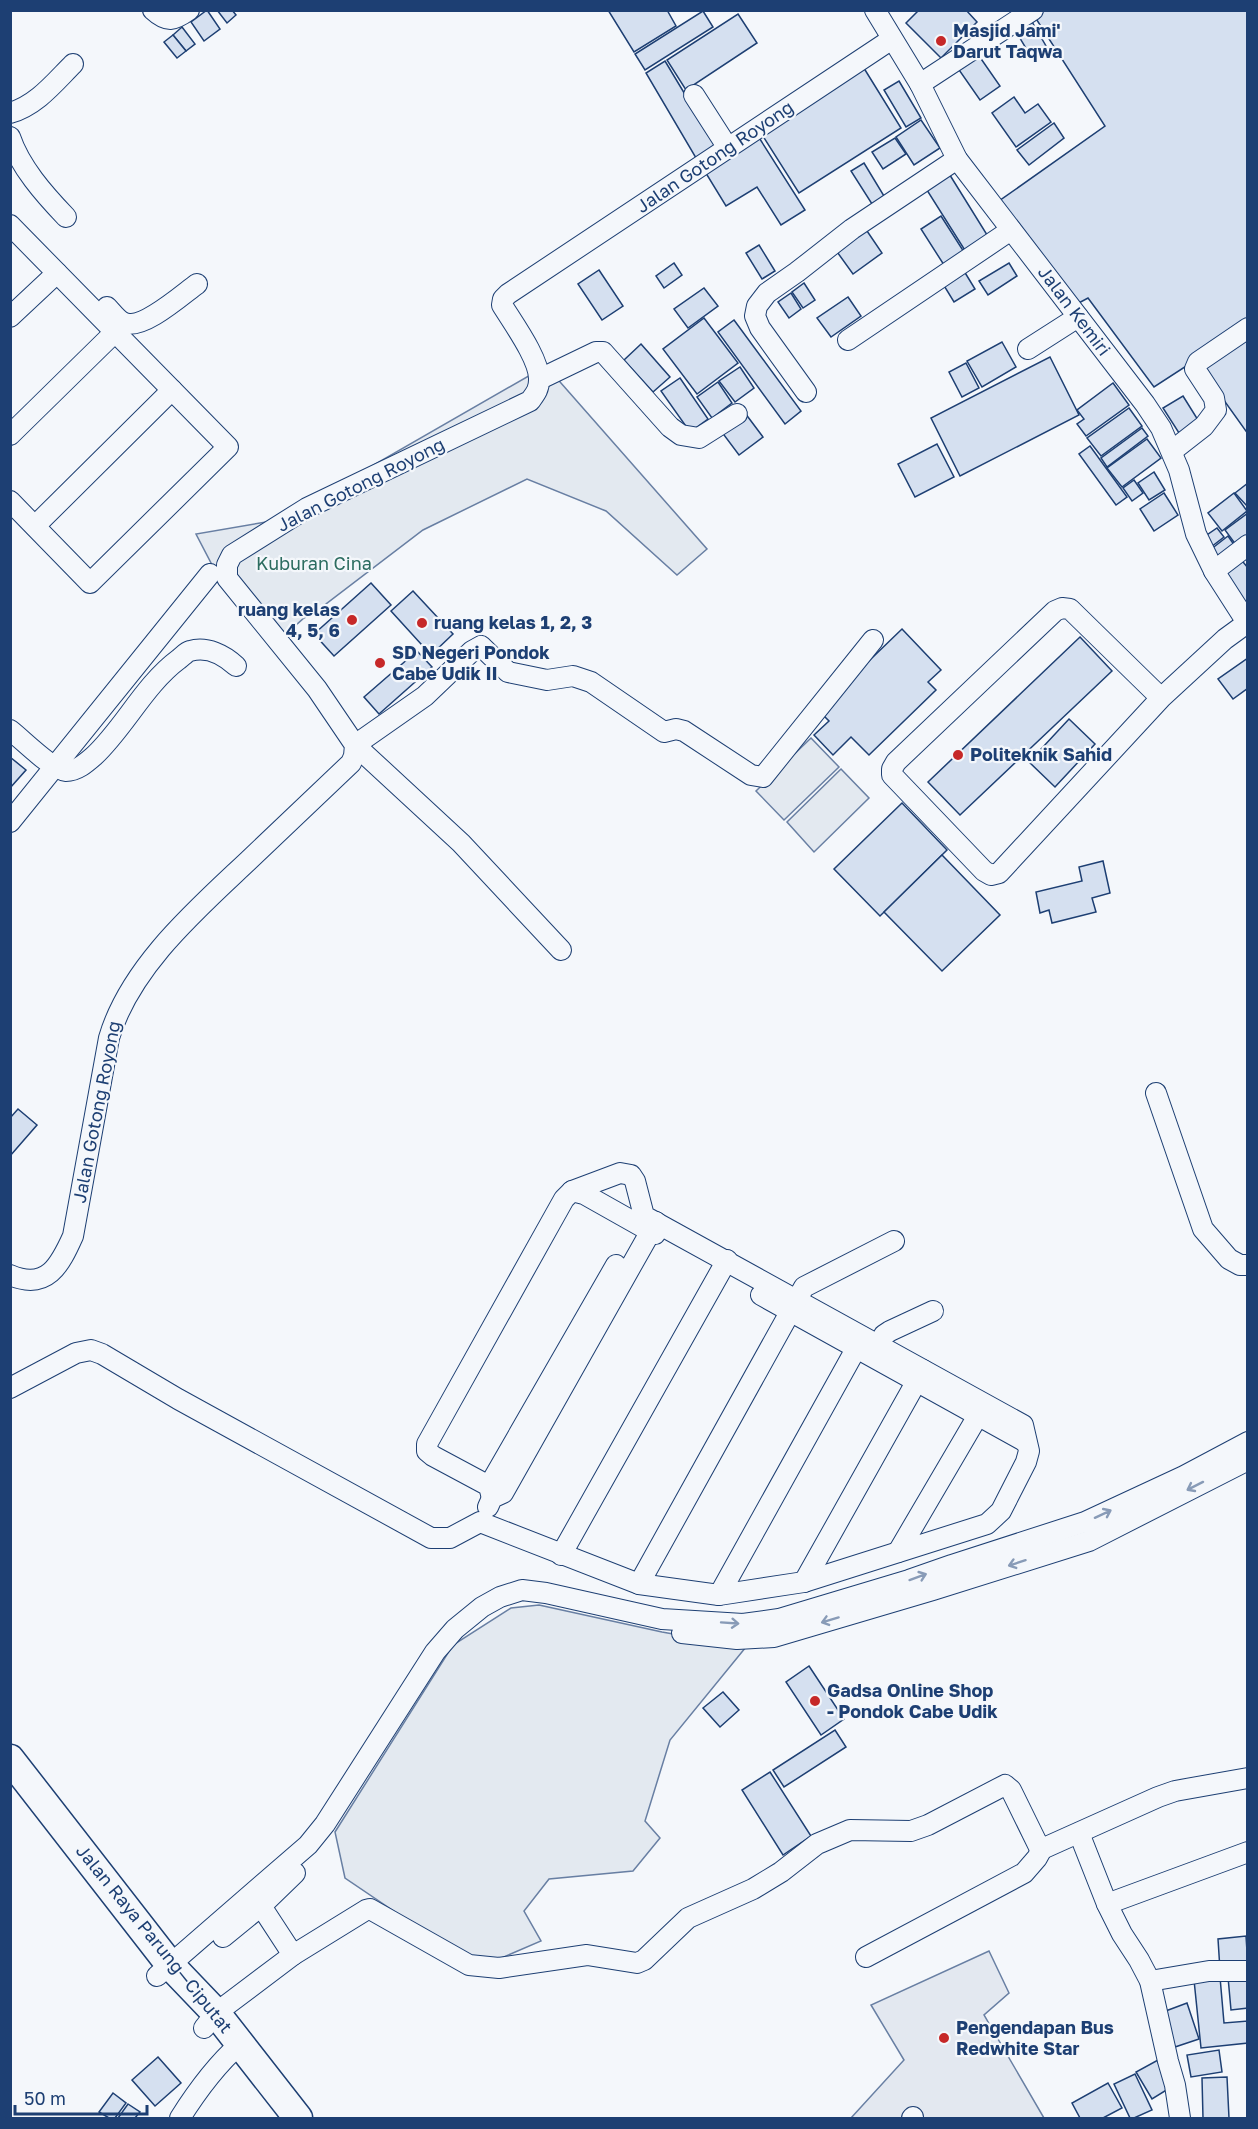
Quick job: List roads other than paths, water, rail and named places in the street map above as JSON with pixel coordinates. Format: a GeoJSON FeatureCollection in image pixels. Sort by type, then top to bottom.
{"type":"FeatureCollection","features":[{"type":"Feature","properties":{"kind":"highway","name":"Jalan Raya Parung—Ciputat"},"geometry":{"type":"LineString","coordinates":[[10,1759],[168,1975]]}},
{"type":"Feature","properties":{"kind":"highway","name":"Jalan Raya Parung—Ciputat"},"geometry":{"type":"LineString","coordinates":[[10,1787],[168,1975],[210,2021],[233,2050],[278,2118]]}},
{"type":"Feature","properties":{"kind":"highway","name":"Jalan Raya Parung—Ciputat"},"geometry":{"type":"LineString","coordinates":[[233,2050],[298,2118]]}},
{"type":"Feature","properties":{"kind":"street"},"geometry":{"type":"LineString","coordinates":[[153,10],[162,19],[169,20],[179,18],[189,10]]}},
{"type":"Feature","properties":{"kind":"street","name":"Jalan Kemiri"},"geometry":{"type":"LineString","coordinates":[[875,10],[920,84],[957,159],[1161,428],[1179,470],[1196,534],[1214,571],[1247,624]]}},
{"type":"Feature","properties":{"kind":"street"},"geometry":{"type":"LineString","coordinates":[[920,84],[1033,10]]}},
{"type":"Feature","properties":{"kind":"street","name":"Jalan Gotong Royong"},"geometry":{"type":"LineString","coordinates":[[10,1275],[37,1280],[50,1275],[63,1260],[73,1236],[109,1038],[125,997],[167,943],[216,890],[351,763],[354,756],[354,745],[317,689],[227,578],[226,565],[232,555],[307,508],[530,401],[537,392],[540,379],[535,363],[502,305],[503,299],[508,294],[892,39]]}},
{"type":"Feature","properties":{"kind":"street"},"geometry":{"type":"LineString","coordinates":[[10,113],[24,109],[40,97],[73,64]]}},
{"type":"Feature","properties":{"kind":"street"},"geometry":{"type":"LineString","coordinates":[[694,95],[728,148]]}},
{"type":"Feature","properties":{"kind":"street"},"geometry":{"type":"LineString","coordinates":[[10,137],[16,152],[45,193],[66,217]]}},
{"type":"Feature","properties":{"kind":"street"},"geometry":{"type":"LineString","coordinates":[[806,392],[760,328],[755,316],[757,306],[767,292],[852,229],[957,159]]}},
{"type":"Feature","properties":{"kind":"street"},"geometry":{"type":"LineString","coordinates":[[10,210],[123,323],[131,324],[149,319],[197,284]]}},
{"type":"Feature","properties":{"kind":"street"},"geometry":{"type":"LineString","coordinates":[[10,225],[228,447],[90,583],[10,501]]}},
{"type":"Feature","properties":{"kind":"street"},"geometry":{"type":"LineString","coordinates":[[848,340],[1011,230]]}},
{"type":"Feature","properties":{"kind":"street"},"geometry":{"type":"LineString","coordinates":[[10,317],[57,273]]}},
{"type":"Feature","properties":{"kind":"street"},"geometry":{"type":"LineString","coordinates":[[1028,349],[1078,316]]}},
{"type":"Feature","properties":{"kind":"street"},"geometry":{"type":"LineString","coordinates":[[1172,451],[1204,426],[1216,410],[1214,398],[1195,369],[1198,362],[1248,327]]}},
{"type":"Feature","properties":{"kind":"street"},"geometry":{"type":"LineString","coordinates":[[10,435],[115,332]]}},
{"type":"Feature","properties":{"kind":"street"},"geometry":{"type":"LineString","coordinates":[[540,379],[596,352],[603,352],[670,427],[681,435],[699,438],[737,414]]}},
{"type":"Feature","properties":{"kind":"street"},"geometry":{"type":"LineString","coordinates":[[35,526],[172,390]]}},
{"type":"Feature","properties":{"kind":"street"},"geometry":{"type":"LineString","coordinates":[[1214,571],[1248,545]]}},
{"type":"Feature","properties":{"kind":"street"},"geometry":{"type":"LineString","coordinates":[[10,822],[210,574]]}},
{"type":"Feature","properties":{"kind":"street"},"geometry":{"type":"LineString","coordinates":[[1161,698],[1070,609],[1062,608],[1055,611],[896,762],[892,775],[984,871],[991,875],[999,873],[1161,698],[1226,639],[1247,624]]}},
{"type":"Feature","properties":{"kind":"street"},"geometry":{"type":"LineString","coordinates":[[561,950],[461,843],[354,745],[425,696],[472,651],[481,646],[508,672],[547,680],[578,676],[591,682],[664,732],[676,729],[684,731],[751,775],[763,777],[873,640]]}},
{"type":"Feature","properties":{"kind":"street"},"geometry":{"type":"LineString","coordinates":[[10,730],[55,767],[66,771],[81,767],[98,752],[171,664],[189,651],[210,651],[225,656],[237,666]]}},
{"type":"Feature","properties":{"kind":"street"},"geometry":{"type":"LineString","coordinates":[[1156,1093],[1203,1229],[1229,1259],[1240,1265],[1248,1265]]}},
{"type":"Feature","properties":{"kind":"street"},"geometry":{"type":"LineString","coordinates":[[620,1173],[631,1175],[647,1224],[502,1493],[490,1492],[433,1456],[427,1451],[427,1444],[564,1199],[572,1191],[620,1173]]}},
{"type":"Feature","properties":{"kind":"street"},"geometry":{"type":"LineString","coordinates":[[480,1522],[639,1584],[719,1595],[804,1582],[987,1524],[1001,1511],[1026,1462],[1029,1451],[1026,1442],[981,1410],[866,1343],[793,1305],[724,1265],[647,1224],[584,1194],[572,1191]]}},
{"type":"Feature","properties":{"kind":"street"},"geometry":{"type":"LineString","coordinates":[[639,1584],[804,1287],[894,1240]]}},
{"type":"Feature","properties":{"kind":"street"},"geometry":{"type":"LineString","coordinates":[[561,1555],[724,1265]]}},
{"type":"Feature","properties":{"kind":"street"},"geometry":{"type":"LineString","coordinates":[[719,1595],[866,1343],[933,1311]]}},
{"type":"Feature","properties":{"kind":"street"},"geometry":{"type":"LineString","coordinates":[[10,1388],[76,1353],[90,1350],[102,1354],[178,1399],[431,1538],[450,1538],[480,1522],[490,1492]]}},
{"type":"Feature","properties":{"kind":"street"},"geometry":{"type":"LineString","coordinates":[[804,1582],[920,1376]]}},
{"type":"Feature","properties":{"kind":"street"},"geometry":{"type":"LineString","coordinates":[[898,1552],[981,1410]]}},
{"type":"Feature","properties":{"kind":"street"},"geometry":{"type":"LineString","coordinates":[[168,1975],[308,1845],[325,1824],[435,1652],[454,1629],[482,1607],[500,1597],[522,1590],[546,1593],[662,1619],[743,1624],[779,1619],[909,1580],[1085,1522],[1184,1476],[1248,1442]]}},
{"type":"Feature","properties":{"kind":"street"},"geometry":{"type":"LineString","coordinates":[[168,1975],[261,1906],[303,1864],[327,1835],[437,1662],[457,1640],[484,1617],[502,1608],[522,1601],[662,1630],[737,1639],[774,1636],[933,1590],[1089,1541],[1248,1460]]}},
{"type":"Feature","properties":{"kind":"street"},"geometry":{"type":"LineString","coordinates":[[866,1957],[1024,1873],[1042,1849],[1166,1794],[1248,1778]]}},
{"type":"Feature","properties":{"kind":"street"},"geometry":{"type":"LineString","coordinates":[[210,2021],[293,1955],[370,1909],[470,1965],[499,1968],[587,1955],[637,1963],[644,1960],[688,1918],[753,1889],[782,1872],[817,1844],[850,1830],[910,1831],[928,1825],[1005,1785],[1011,1790],[1042,1849]]}},
{"type":"Feature","properties":{"kind":"street"},"geometry":{"type":"LineString","coordinates":[[1079,1833],[1107,1904],[1150,1981],[1175,2085],[1180,2118]]}},
{"type":"Feature","properties":{"kind":"street"},"geometry":{"type":"LineString","coordinates":[[1107,1904],[1248,1852]]}},
{"type":"Feature","properties":{"kind":"street"},"geometry":{"type":"LineString","coordinates":[[261,1906],[293,1955]]}},
{"type":"Feature","properties":{"kind":"street"},"geometry":{"type":"LineString","coordinates":[[1150,1981],[1209,1971],[1248,1971]]}},
{"type":"Feature","properties":{"kind":"street"},"geometry":{"type":"LineString","coordinates":[[180,2118],[200,2087],[233,2050]]}},
{"type":"Feature","properties":{"kind":"place","name":"Masjid Jami' Darut Taqwa"},"geometry":{"type":"Point","coordinates":[941,41]}},
{"type":"Feature","properties":{"kind":"place","name":"ruang kelas 4, 5, 6"},"geometry":{"type":"Point","coordinates":[352,620]}},
{"type":"Feature","properties":{"kind":"place","name":"ruang kelas 1, 2, 3"},"geometry":{"type":"Point","coordinates":[422,623]}},
{"type":"Feature","properties":{"kind":"place","name":"SD Negeri Pondok Cabe Udik II"},"geometry":{"type":"Point","coordinates":[380,663]}},
{"type":"Feature","properties":{"kind":"place","name":"Politeknik Sahid"},"geometry":{"type":"Point","coordinates":[958,755]}},
{"type":"Feature","properties":{"kind":"place","name":"Gadsa Online Shop - Pondok Cabe Udik"},"geometry":{"type":"Point","coordinates":[815,1701]}},
{"type":"Feature","properties":{"kind":"place","name":"Pengendapan Bus Redwhite Star"},"geometry":{"type":"Point","coordinates":[944,2038]}},
{"type":"Feature","properties":{"kind":"park label","name":"Kuburan Cina"},"geometry":{"type":"Point","coordinates":[314,564]}}]}
